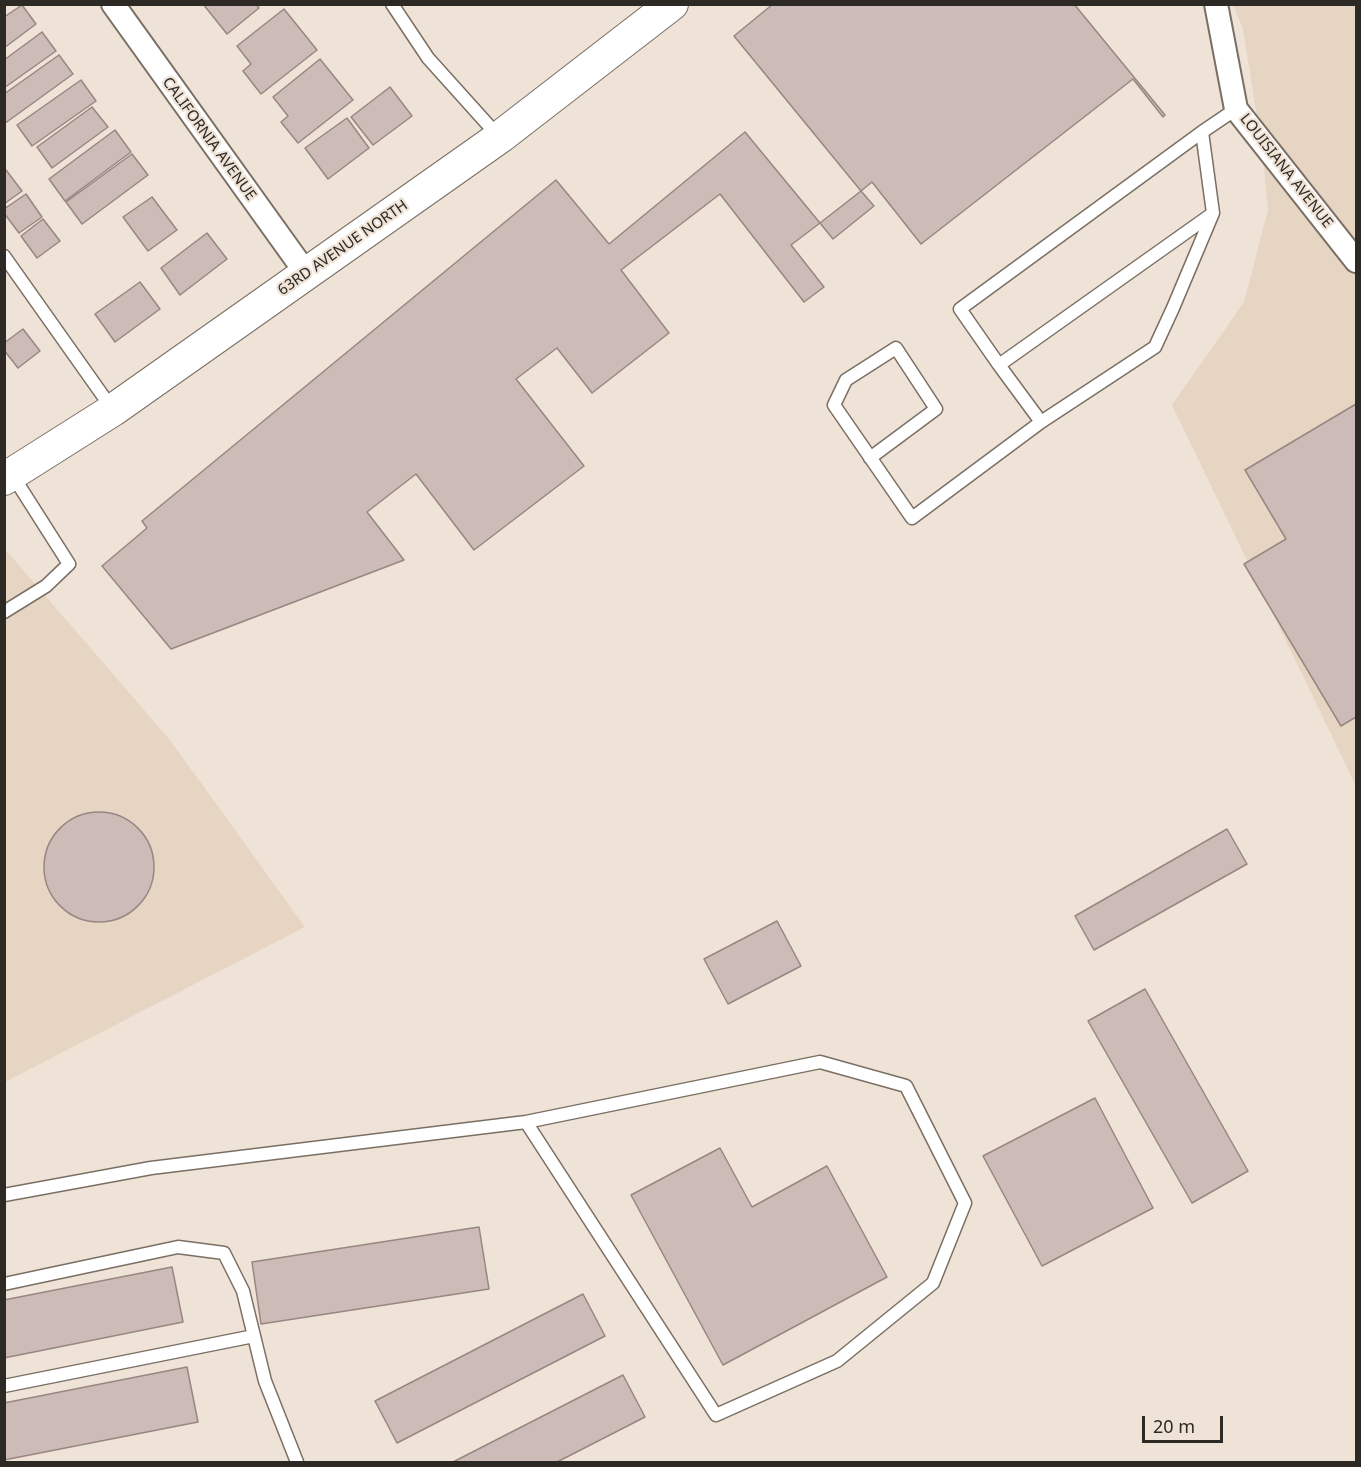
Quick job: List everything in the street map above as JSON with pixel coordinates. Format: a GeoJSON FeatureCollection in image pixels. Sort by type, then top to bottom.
{"type":"FeatureCollection","features":[{"type":"Feature","properties":{"kind":"street","name":"CALIFORNIA AVENUE"},"geometry":{"type":"LineString","coordinates":[[113,4],[306,273]]}},
{"type":"Feature","properties":{"kind":"street","name":"63RD AVENUE NORTH"},"geometry":{"type":"LineString","coordinates":[[8,477],[113,410],[500,137],[672,4]]}},
{"type":"Feature","properties":{"kind":"street","name":"LOUISIANA AVENUE"},"geometry":{"type":"LineString","coordinates":[[1216,4],[1236,109],[1356,261]]}},
{"type":"Feature","properties":{"kind":"lane"},"geometry":{"type":"LineString","coordinates":[[392,4],[428,58],[500,137]]}},
{"type":"Feature","properties":{"kind":"lane"},"geometry":{"type":"LineString","coordinates":[[1041,422],[960,309],[1236,109]]}},
{"type":"Feature","properties":{"kind":"lane"},"geometry":{"type":"LineString","coordinates":[[870,458],[936,409],[896,348],[846,380],[834,405],[870,458],[912,518],[1041,422],[1155,347],[1213,213],[1202,132]]}},
{"type":"Feature","properties":{"kind":"lane"},"geometry":{"type":"LineString","coordinates":[[999,365],[1213,213]]}},
{"type":"Feature","properties":{"kind":"lane"},"geometry":{"type":"LineString","coordinates":[[4,256],[113,410]]}},
{"type":"Feature","properties":{"kind":"lane"},"geometry":{"type":"LineString","coordinates":[[4,612],[46,586],[69,564],[8,477]]}},
{"type":"Feature","properties":{"kind":"lane"},"geometry":{"type":"LineString","coordinates":[[4,1195],[151,1168],[526,1122],[820,1062],[906,1086],[965,1203],[933,1283],[837,1361],[717,1415],[526,1122]]}},
{"type":"Feature","properties":{"kind":"lane"},"geometry":{"type":"LineString","coordinates":[[4,1284],[178,1247],[224,1253],[243,1291],[265,1381],[297,1462]]}},
{"type":"Feature","properties":{"kind":"lane"},"geometry":{"type":"LineString","coordinates":[[4,1386],[254,1336]]}},
{"type":"Feature","properties":{"kind":"shaded area"},"geometry":{"type":"Polygon","coordinates":[[[1233,5],[1356,5],[1356,786],[1172,405],[1244,302],[1268,210],[1262,148],[1243,29],[1233,5]]]}},
{"type":"Feature","properties":{"kind":"shaded area"},"geometry":{"type":"Polygon","coordinates":[[[4,548],[170,740],[305,927],[5,1082],[4,548]]]}},
{"type":"Feature","properties":{"kind":"building"},"geometry":{"type":"Polygon","coordinates":[[[203,4],[256,4],[259,8],[227,34],[203,4]]]}},
{"type":"Feature","properties":{"kind":"building"},"geometry":{"type":"Polygon","coordinates":[[[773,4],[1074,4],[1165,115],[1163,117],[1133,79],[921,244],[872,182],[861,191],[734,36],[773,4]]]}},
{"type":"Feature","properties":{"kind":"building"},"geometry":{"type":"Polygon","coordinates":[[[22,5],[36,24],[4,48],[4,17],[22,5]]]}},
{"type":"Feature","properties":{"kind":"building"},"geometry":{"type":"Polygon","coordinates":[[[284,9],[317,50],[261,94],[243,71],[251,64],[237,46],[284,9]]]}},
{"type":"Feature","properties":{"kind":"building"},"geometry":{"type":"Polygon","coordinates":[[[42,32],[56,51],[4,88],[4,60],[42,32]]]}},
{"type":"Feature","properties":{"kind":"building"},"geometry":{"type":"Polygon","coordinates":[[[59,55],[73,74],[4,124],[4,94],[59,55]]]}},
{"type":"Feature","properties":{"kind":"building"},"geometry":{"type":"Polygon","coordinates":[[[320,59],[353,100],[298,143],[281,122],[288,116],[273,97],[320,59]]]}},
{"type":"Feature","properties":{"kind":"building"},"geometry":{"type":"Polygon","coordinates":[[[81,80],[96,101],[32,146],[17,125],[81,80]]]}},
{"type":"Feature","properties":{"kind":"building"},"geometry":{"type":"Polygon","coordinates":[[[390,87],[412,116],[373,145],[351,117],[390,87]]]}},
{"type":"Feature","properties":{"kind":"building"},"geometry":{"type":"Polygon","coordinates":[[[92,107],[108,127],[52,168],[37,147],[92,107]]]}},
{"type":"Feature","properties":{"kind":"building"},"geometry":{"type":"Polygon","coordinates":[[[347,118],[369,148],[328,179],[305,148],[347,118]]]}},
{"type":"Feature","properties":{"kind":"building"},"geometry":{"type":"Polygon","coordinates":[[[115,130],[131,152],[65,201],[49,179],[115,130]]]}},
{"type":"Feature","properties":{"kind":"building"},"geometry":{"type":"Polygon","coordinates":[[[745,132],[820,223],[791,245],[824,287],[804,302],[720,194],[621,270],[669,333],[592,393],[557,348],[516,379],[584,466],[474,550],[416,474],[367,512],[404,560],[171,649],[102,566],[147,528],[142,521],[556,180],[609,244],[745,132]]]}},
{"type":"Feature","properties":{"kind":"building"},"geometry":{"type":"Polygon","coordinates":[[[132,154],[148,175],[82,224],[66,202],[132,154]]]}},
{"type":"Feature","properties":{"kind":"building"},"geometry":{"type":"Polygon","coordinates":[[[6,170],[22,191],[4,204],[4,171],[6,170]]]}},
{"type":"Feature","properties":{"kind":"building"},"geometry":{"type":"Polygon","coordinates":[[[861,191],[874,206],[833,239],[820,223],[861,191]]]}},
{"type":"Feature","properties":{"kind":"building"},"geometry":{"type":"Polygon","coordinates":[[[26,194],[42,217],[19,233],[4,213],[4,209],[26,194]]]}},
{"type":"Feature","properties":{"kind":"building"},"geometry":{"type":"Polygon","coordinates":[[[152,197],[177,230],[148,251],[123,217],[152,197]]]}},
{"type":"Feature","properties":{"kind":"building"},"geometry":{"type":"Polygon","coordinates":[[[43,219],[60,241],[37,258],[21,236],[43,219]]]}},
{"type":"Feature","properties":{"kind":"building"},"geometry":{"type":"Polygon","coordinates":[[[207,233],[227,259],[180,295],[161,268],[207,233]]]}},
{"type":"Feature","properties":{"kind":"building"},"geometry":{"type":"Polygon","coordinates":[[[140,282],[160,309],[115,342],[95,314],[140,282]]]}},
{"type":"Feature","properties":{"kind":"building"},"geometry":{"type":"Polygon","coordinates":[[[23,329],[40,351],[18,368],[4,350],[4,343],[23,329]]]}},
{"type":"Feature","properties":{"kind":"building"},"geometry":{"type":"Polygon","coordinates":[[[1356,404],[1356,717],[1341,726],[1244,564],[1286,539],[1245,470],[1356,404]]]}},
{"type":"Feature","properties":{"kind":"building"},"geometry":{"type":"Polygon","coordinates":[[[99,812],[120,816],[138,828],[150,846],[154,867],[150,888],[138,906],[120,918],[99,922],[78,918],[60,906],[48,888],[44,867],[48,846],[60,828],[78,816],[99,812]]]}},
{"type":"Feature","properties":{"kind":"building"},"geometry":{"type":"Polygon","coordinates":[[[1227,829],[1247,864],[1094,950],[1075,916],[1227,829]]]}},
{"type":"Feature","properties":{"kind":"building"},"geometry":{"type":"Polygon","coordinates":[[[777,921],[801,966],[728,1004],[704,959],[777,921]]]}},
{"type":"Feature","properties":{"kind":"building"},"geometry":{"type":"Polygon","coordinates":[[[1145,989],[1248,1171],[1192,1203],[1088,1021],[1145,989]]]}},
{"type":"Feature","properties":{"kind":"building"},"geometry":{"type":"Polygon","coordinates":[[[1095,1098],[1153,1208],[1042,1266],[983,1156],[1095,1098]]]}},
{"type":"Feature","properties":{"kind":"building"},"geometry":{"type":"Polygon","coordinates":[[[720,1148],[752,1207],[827,1166],[887,1277],[723,1365],[631,1195],[720,1148]]]}},
{"type":"Feature","properties":{"kind":"building"},"geometry":{"type":"Polygon","coordinates":[[[479,1227],[489,1289],[261,1324],[252,1262],[479,1227]]]}},
{"type":"Feature","properties":{"kind":"building"},"geometry":{"type":"Polygon","coordinates":[[[172,1267],[183,1322],[4,1358],[4,1300],[172,1267]]]}},
{"type":"Feature","properties":{"kind":"building"},"geometry":{"type":"Polygon","coordinates":[[[583,1294],[605,1336],[397,1443],[375,1401],[583,1294]]]}},
{"type":"Feature","properties":{"kind":"building"},"geometry":{"type":"Polygon","coordinates":[[[187,1367],[198,1422],[4,1460],[4,1403],[187,1367]]]}},
{"type":"Feature","properties":{"kind":"building"},"geometry":{"type":"Polygon","coordinates":[[[623,1375],[645,1417],[557,1462],[453,1462],[623,1375]]]}}]}
